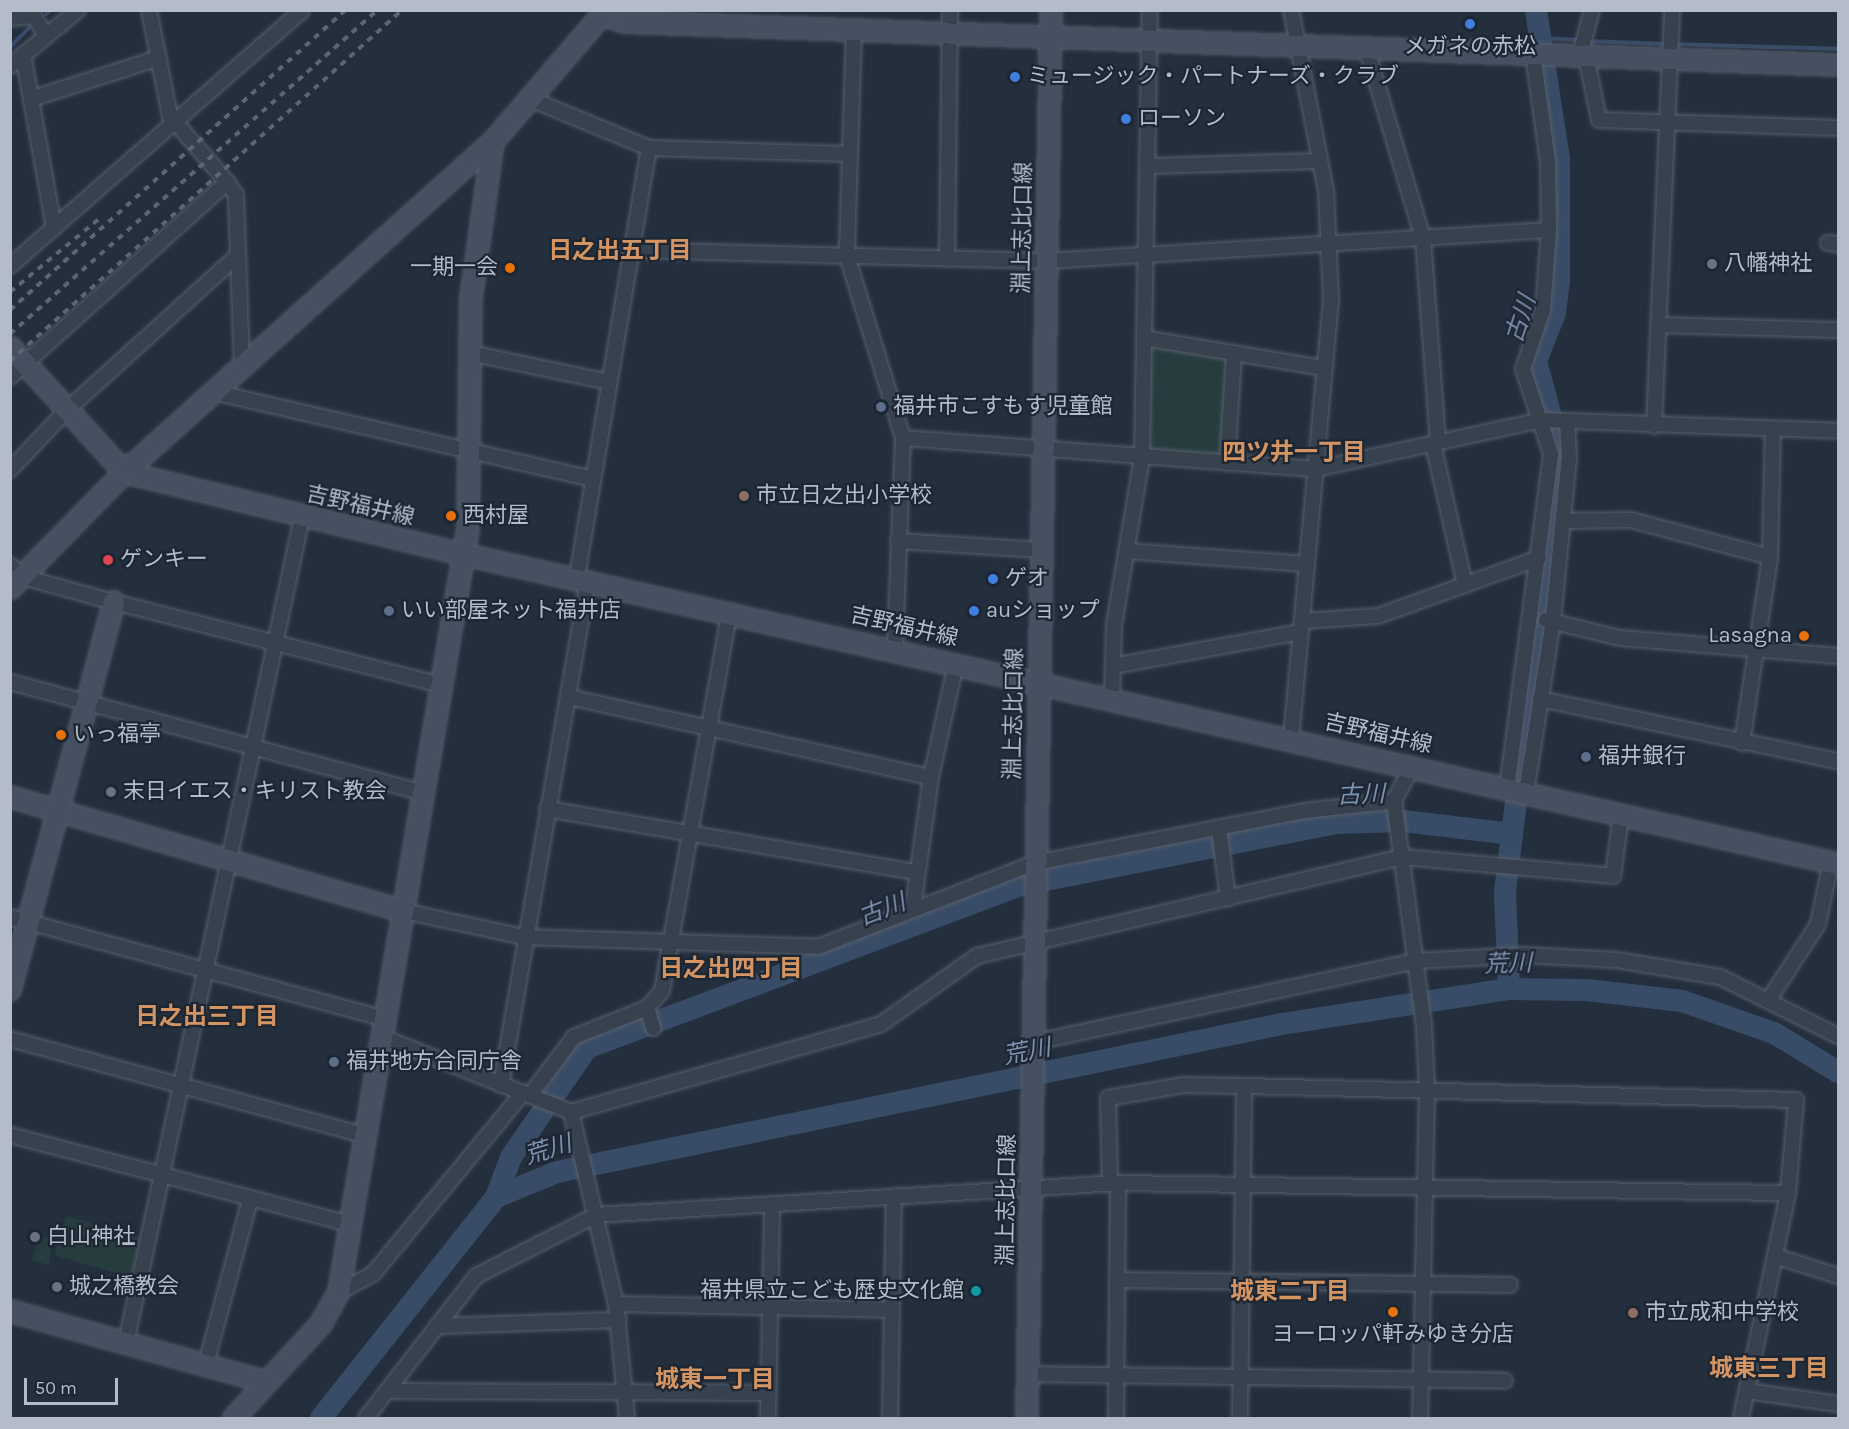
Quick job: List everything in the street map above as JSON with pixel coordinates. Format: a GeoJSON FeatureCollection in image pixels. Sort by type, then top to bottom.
{"type":"FeatureCollection","features":[{"type":"Feature","properties":{"kind":"street"},"geometry":{"type":"LineString","coordinates":[[10,66],[45,34],[78,10]]}},
{"type":"Feature","properties":{"kind":"street"},"geometry":{"type":"LineString","coordinates":[[149,10],[173,122],[236,195],[242,366]]}},
{"type":"Feature","properties":{"kind":"street"},"geometry":{"type":"LineString","coordinates":[[10,266],[302,10]]}},
{"type":"Feature","properties":{"kind":"street"},"geometry":{"type":"LineString","coordinates":[[947,259],[950,10]]}},
{"type":"Feature","properties":{"kind":"street","name":"淵上志比口線"},"geometry":{"type":"LineString","coordinates":[[1027,1419],[1051,10]]}},
{"type":"Feature","properties":{"kind":"street"},"geometry":{"type":"LineString","coordinates":[[1112,698],[1113,666],[1126,551],[1142,457],[1150,10]]}},
{"type":"Feature","properties":{"kind":"street"},"geometry":{"type":"LineString","coordinates":[[1291,10],[1320,161],[1330,244],[1324,368],[1291,739]]}},
{"type":"Feature","properties":{"kind":"street"},"geometry":{"type":"LineString","coordinates":[[1592,10],[1583,56],[1599,120],[1839,128]]}},
{"type":"Feature","properties":{"kind":"street"},"geometry":{"type":"LineString","coordinates":[[1654,426],[1672,10]]}},
{"type":"Feature","properties":{"kind":"street"},"geometry":{"type":"LineString","coordinates":[[15,577],[126,471],[493,142],[533,100],[602,12],[624,22],[854,28],[1839,65]]}},
{"type":"Feature","properties":{"kind":"street"},"geometry":{"type":"LineString","coordinates":[[10,18],[38,13],[45,34]]}},
{"type":"Feature","properties":{"kind":"street"},"geometry":{"type":"LineString","coordinates":[[854,28],[848,154],[847,256],[903,438],[895,649]]}},
{"type":"Feature","properties":{"kind":"street"},"geometry":{"type":"LineString","coordinates":[[1366,47],[1423,238],[1436,444],[1465,585]]}},
{"type":"Feature","properties":{"kind":"street"},"geometry":{"type":"LineString","coordinates":[[23,54],[54,228]]}},
{"type":"Feature","properties":{"kind":"street"},"geometry":{"type":"LineString","coordinates":[[1517,791],[1532,620],[1551,454],[1542,420],[1523,369],[1542,310],[1549,230],[1548,162],[1533,54]]}},
{"type":"Feature","properties":{"kind":"street"},"geometry":{"type":"LineString","coordinates":[[31,99],[159,58]]}},
{"type":"Feature","properties":{"kind":"street"},"geometry":{"type":"LineString","coordinates":[[533,100],[649,148],[848,154]]}},
{"type":"Feature","properties":{"kind":"street"},"geometry":{"type":"LineString","coordinates":[[234,1419],[321,1324],[339,1292],[352,1225],[439,684],[468,529],[471,298],[493,142]]}},
{"type":"Feature","properties":{"kind":"street"},"geometry":{"type":"LineString","coordinates":[[501,1085],[524,937],[569,697],[593,479],[649,148]]}},
{"type":"Feature","properties":{"kind":"street"},"geometry":{"type":"LineString","coordinates":[[1148,166],[1320,161]]}},
{"type":"Feature","properties":{"kind":"street"},"geometry":{"type":"LineString","coordinates":[[18,370],[226,182]]}},
{"type":"Feature","properties":{"kind":"street"},"geometry":{"type":"LineString","coordinates":[[630,250],[1046,261],[1549,230]]}},
{"type":"Feature","properties":{"kind":"street"},"geometry":{"type":"LineString","coordinates":[[10,470],[68,410],[238,255]]}},
{"type":"Feature","properties":{"kind":"street"},"geometry":{"type":"LineString","coordinates":[[1658,325],[1839,330]]}},
{"type":"Feature","properties":{"kind":"street"},"geometry":{"type":"LineString","coordinates":[[1144,338],[1324,368]]}},
{"type":"Feature","properties":{"kind":"street"},"geometry":{"type":"LineString","coordinates":[[10,347],[18,370],[68,410],[126,471]]}},
{"type":"Feature","properties":{"kind":"street"},"geometry":{"type":"LineString","coordinates":[[470,353],[609,382]]}},
{"type":"Feature","properties":{"kind":"street"},"geometry":{"type":"LineString","coordinates":[[1227,463],[1234,354]]}},
{"type":"Feature","properties":{"kind":"street"},"geometry":{"type":"LineString","coordinates":[[213,392],[469,453],[593,479]]}},
{"type":"Feature","properties":{"kind":"street"},"geometry":{"type":"LineString","coordinates":[[903,438],[1042,451],[1315,469],[1542,420],[1567,423],[1839,431]]}},
{"type":"Feature","properties":{"kind":"street"},"geometry":{"type":"LineString","coordinates":[[1517,791],[1540,699],[1553,620],[1563,521],[1567,423]]}},
{"type":"Feature","properties":{"kind":"street"},"geometry":{"type":"LineString","coordinates":[[1742,743],[1759,646],[1770,557],[1773,429]]}},
{"type":"Feature","properties":{"kind":"street","name":"吉野福井線"},"geometry":{"type":"LineString","coordinates":[[126,471],[302,517],[462,554],[730,611],[1835,863]]}},
{"type":"Feature","properties":{"kind":"street"},"geometry":{"type":"LineString","coordinates":[[126,1343],[302,517]]}},
{"type":"Feature","properties":{"kind":"street"},"geometry":{"type":"LineString","coordinates":[[1563,521],[1631,520],[1770,557]]}},
{"type":"Feature","properties":{"kind":"street"},"geometry":{"type":"LineString","coordinates":[[898,541],[1041,550]]}},
{"type":"Feature","properties":{"kind":"street"},"geometry":{"type":"LineString","coordinates":[[1126,551],[1307,564]]}},
{"type":"Feature","properties":{"kind":"street"},"geometry":{"type":"LineString","coordinates":[[1113,666],[1301,627],[1378,616],[1539,558]]}},
{"type":"Feature","properties":{"kind":"street"},"geometry":{"type":"LineString","coordinates":[[15,577],[439,684]]}},
{"type":"Feature","properties":{"kind":"street"},"geometry":{"type":"LineString","coordinates":[[10,990],[19,919],[59,811],[114,602]]}},
{"type":"Feature","properties":{"kind":"street"},"geometry":{"type":"LineString","coordinates":[[339,1292],[373,1274],[530,1095],[574,1037],[650,1017],[662,991],[730,611]]}},
{"type":"Feature","properties":{"kind":"street"},"geometry":{"type":"LineString","coordinates":[[1532,620],[1553,620],[1620,638],[1759,646],[1839,656]]}},
{"type":"Feature","properties":{"kind":"street"},"geometry":{"type":"LineString","coordinates":[[913,908],[915,872],[956,663]]}},
{"type":"Feature","properties":{"kind":"street"},"geometry":{"type":"LineString","coordinates":[[10,682],[421,792]]}},
{"type":"Feature","properties":{"kind":"street"},"geometry":{"type":"LineString","coordinates":[[569,697],[932,777]]}},
{"type":"Feature","properties":{"kind":"street"},"geometry":{"type":"LineString","coordinates":[[1540,699],[1742,743],[1839,761]]}},
{"type":"Feature","properties":{"kind":"street"},"geometry":{"type":"LineString","coordinates":[[1412,767],[1395,806],[1424,1026],[1427,1089],[1420,1419]]}},
{"type":"Feature","properties":{"kind":"street"},"geometry":{"type":"LineString","coordinates":[[10,797],[403,911],[524,937],[670,944],[818,947],[913,908],[1035,874],[1220,837],[1395,806]]}},
{"type":"Feature","properties":{"kind":"street"},"geometry":{"type":"LineString","coordinates":[[547,809],[915,872]]}},
{"type":"Feature","properties":{"kind":"street"},"geometry":{"type":"LineString","coordinates":[[19,919],[206,969],[383,1028],[501,1085],[566,1110],[881,1024],[977,956],[1402,857],[1613,876],[1621,815]]}},
{"type":"Feature","properties":{"kind":"street"},"geometry":{"type":"LineString","coordinates":[[1220,837],[1228,898]]}},
{"type":"Feature","properties":{"kind":"street"},"geometry":{"type":"LineString","coordinates":[[1770,998],[1818,924],[1835,863]]}},
{"type":"Feature","properties":{"kind":"street"},"geometry":{"type":"LineString","coordinates":[[1035,1042],[1416,961],[1524,955],[1617,960],[1699,972],[1770,998],[1839,1036]]}},
{"type":"Feature","properties":{"kind":"street"},"geometry":{"type":"LineString","coordinates":[[10,1039],[366,1136]]}},
{"type":"Feature","properties":{"kind":"street"},"geometry":{"type":"LineString","coordinates":[[1116,1419],[1117,1280],[1108,1098],[1183,1084],[1796,1100],[1788,1193],[1741,1419]]}},
{"type":"Feature","properties":{"kind":"street"},"geometry":{"type":"LineString","coordinates":[[1240,1419],[1245,1183],[1244,1086]]}},
{"type":"Feature","properties":{"kind":"street"},"geometry":{"type":"LineString","coordinates":[[566,1110],[580,1137],[616,1304],[627,1419]]}},
{"type":"Feature","properties":{"kind":"street"},"geometry":{"type":"LineString","coordinates":[[10,1135],[162,1177],[352,1225]]}},
{"type":"Feature","properties":{"kind":"street"},"geometry":{"type":"LineString","coordinates":[[366,1419],[476,1276],[596,1215],[1030,1187],[1114,1184],[1245,1183],[1788,1193]]}},
{"type":"Feature","properties":{"kind":"street"},"geometry":{"type":"LineString","coordinates":[[890,1419],[894,1196]]}},
{"type":"Feature","properties":{"kind":"street"},"geometry":{"type":"LineString","coordinates":[[206,1364],[250,1200]]}},
{"type":"Feature","properties":{"kind":"street"},"geometry":{"type":"LineString","coordinates":[[768,1419],[772,1204]]}},
{"type":"Feature","properties":{"kind":"street"},"geometry":{"type":"LineString","coordinates":[[1774,1256],[1839,1276]]}},
{"type":"Feature","properties":{"kind":"street"},"geometry":{"type":"LineString","coordinates":[[1117,1280],[1510,1285]]}},
{"type":"Feature","properties":{"kind":"street"},"geometry":{"type":"LineString","coordinates":[[616,1304],[892,1310]]}},
{"type":"Feature","properties":{"kind":"street"},"geometry":{"type":"LineString","coordinates":[[10,1311],[266,1382]]}},
{"type":"Feature","properties":{"kind":"street"},"geometry":{"type":"LineString","coordinates":[[439,1326],[619,1320]]}},
{"type":"Feature","properties":{"kind":"street"},"geometry":{"type":"LineString","coordinates":[[1028,1374],[1505,1381]]}},
{"type":"Feature","properties":{"kind":"street"},"geometry":{"type":"LineString","coordinates":[[388,1391],[625,1390],[768,1393]]}},
{"type":"Feature","properties":{"kind":"street"},"geometry":{"type":"LineString","coordinates":[[1747,1392],[1839,1404]]}},
{"type":"Feature","properties":{"kind":"green space"},"geometry":{"type":"Polygon","coordinates":[[[1144,338],[1234,354],[1227,463],[1142,457],[1144,338]]]}},
{"type":"Feature","properties":{"kind":"green space"},"geometry":{"type":"Polygon","coordinates":[[[66,1216],[141,1237],[130,1277],[55,1255],[66,1216]]]}},
{"type":"Feature","properties":{"kind":"green space"},"geometry":{"type":"Polygon","coordinates":[[[54,1223],[49,1265],[32,1260],[40,1236],[50,1239],[54,1223]]]}},
{"type":"Feature","properties":{"kind":"waterway"},"geometry":{"type":"LineString","coordinates":[[46,14],[51,10]]}},
{"type":"Feature","properties":{"kind":"waterway","name":"古川"},"geometry":{"type":"LineString","coordinates":[[496,1197],[511,1157],[587,1048],[1020,885],[1335,823],[1403,821],[1512,834],[1560,450],[1536,361],[1555,313],[1559,281],[1559,159],[1536,10]]}},
{"type":"Feature","properties":{"kind":"waterway"},"geometry":{"type":"LineString","coordinates":[[10,47],[29,28]]}},
{"type":"Feature","properties":{"kind":"waterway"},"geometry":{"type":"LineString","coordinates":[[1542,38],[1580,40]]}},
{"type":"Feature","properties":{"kind":"waterway"},"geometry":{"type":"LineString","coordinates":[[1587,41],[1667,44]]}},
{"type":"Feature","properties":{"kind":"waterway"},"geometry":{"type":"LineString","coordinates":[[1674,44],[1838,49]]}},
{"type":"Feature","properties":{"kind":"waterway"},"geometry":{"type":"LineString","coordinates":[[1509,989],[1505,892],[1512,834]]}},
{"type":"Feature","properties":{"kind":"waterway","name":"荒川"},"geometry":{"type":"LineString","coordinates":[[321,1418],[496,1197],[557,1172],[1282,1024],[1509,989],[1587,990],[1682,1001],[1774,1033],[1838,1072]]}},
{"type":"Feature","properties":{"kind":"railway"},"geometry":{"type":"LineString","coordinates":[[10,310],[345,10]]}},
{"type":"Feature","properties":{"kind":"railway"},"geometry":{"type":"LineString","coordinates":[[10,334],[378,10]]}},
{"type":"Feature","properties":{"kind":"railway"},"geometry":{"type":"LineString","coordinates":[[10,361],[402,10]]}},
{"type":"Feature","properties":{"kind":"railway"},"geometry":{"type":"LineString","coordinates":[[10,292],[99,219]]}},
{"type":"Feature","properties":{"kind":"place","name":"メガネの赤松"},"geometry":{"type":"Point","coordinates":[1470,24]}},
{"type":"Feature","properties":{"kind":"place","name":"ミュージック・パートナーズ・クラブ"},"geometry":{"type":"Point","coordinates":[1015,77]}},
{"type":"Feature","properties":{"kind":"place","name":"ローソン"},"geometry":{"type":"Point","coordinates":[1126,119]}},
{"type":"Feature","properties":{"kind":"place","name":"八幡神社"},"geometry":{"type":"Point","coordinates":[1712,264]}},
{"type":"Feature","properties":{"kind":"place","name":"一期一会"},"geometry":{"type":"Point","coordinates":[510,268]}},
{"type":"Feature","properties":{"kind":"place","name":"福井市こすもす児童館"},"geometry":{"type":"Point","coordinates":[881,407]}},
{"type":"Feature","properties":{"kind":"place","name":"市立日之出小学校"},"geometry":{"type":"Point","coordinates":[744,496]}},
{"type":"Feature","properties":{"kind":"place","name":"西村屋"},"geometry":{"type":"Point","coordinates":[451,516]}},
{"type":"Feature","properties":{"kind":"place","name":"ゲンキー"},"geometry":{"type":"Point","coordinates":[108,560]}},
{"type":"Feature","properties":{"kind":"place","name":"ゲオ"},"geometry":{"type":"Point","coordinates":[993,579]}},
{"type":"Feature","properties":{"kind":"place","name":"いい部屋ネット福井店"},"geometry":{"type":"Point","coordinates":[389,611]}},
{"type":"Feature","properties":{"kind":"place","name":"auショップ"},"geometry":{"type":"Point","coordinates":[974,611]}},
{"type":"Feature","properties":{"kind":"place","name":"Lasagna"},"geometry":{"type":"Point","coordinates":[1804,636]}},
{"type":"Feature","properties":{"kind":"place","name":"いっ福亭"},"geometry":{"type":"Point","coordinates":[61,735]}},
{"type":"Feature","properties":{"kind":"place","name":"福井銀行"},"geometry":{"type":"Point","coordinates":[1586,757]}},
{"type":"Feature","properties":{"kind":"place","name":"末日イエス・キリスト教会"},"geometry":{"type":"Point","coordinates":[111,792]}},
{"type":"Feature","properties":{"kind":"place","name":"福井地方合同庁舎"},"geometry":{"type":"Point","coordinates":[334,1062]}},
{"type":"Feature","properties":{"kind":"place","name":"白山神社"},"geometry":{"type":"Point","coordinates":[35,1237]}},
{"type":"Feature","properties":{"kind":"place","name":"城之橋教会"},"geometry":{"type":"Point","coordinates":[57,1287]}},
{"type":"Feature","properties":{"kind":"place","name":"福井県立こども歴史文化館"},"geometry":{"type":"Point","coordinates":[976,1291]}},
{"type":"Feature","properties":{"kind":"place","name":"ヨーロッパ軒みゆき分店"},"geometry":{"type":"Point","coordinates":[1393,1312]}},
{"type":"Feature","properties":{"kind":"place","name":"市立成和中学校"},"geometry":{"type":"Point","coordinates":[1633,1313]}},
{"type":"Feature","properties":{"kind":"district","name":"日之出五丁目"},"geometry":{"type":"Point","coordinates":[620,251]}},
{"type":"Feature","properties":{"kind":"district","name":"四ツ井一丁目"},"geometry":{"type":"Point","coordinates":[1294,453]}},
{"type":"Feature","properties":{"kind":"district","name":"日之出四丁目"},"geometry":{"type":"Point","coordinates":[731,969]}},
{"type":"Feature","properties":{"kind":"district","name":"日之出三丁目"},"geometry":{"type":"Point","coordinates":[207,1017]}},
{"type":"Feature","properties":{"kind":"district","name":"城東二丁目"},"geometry":{"type":"Point","coordinates":[1290,1292]}},
{"type":"Feature","properties":{"kind":"district","name":"城東三丁目"},"geometry":{"type":"Point","coordinates":[1769,1369]}},
{"type":"Feature","properties":{"kind":"district","name":"城東一丁目"},"geometry":{"type":"Point","coordinates":[715,1380]}}]}
